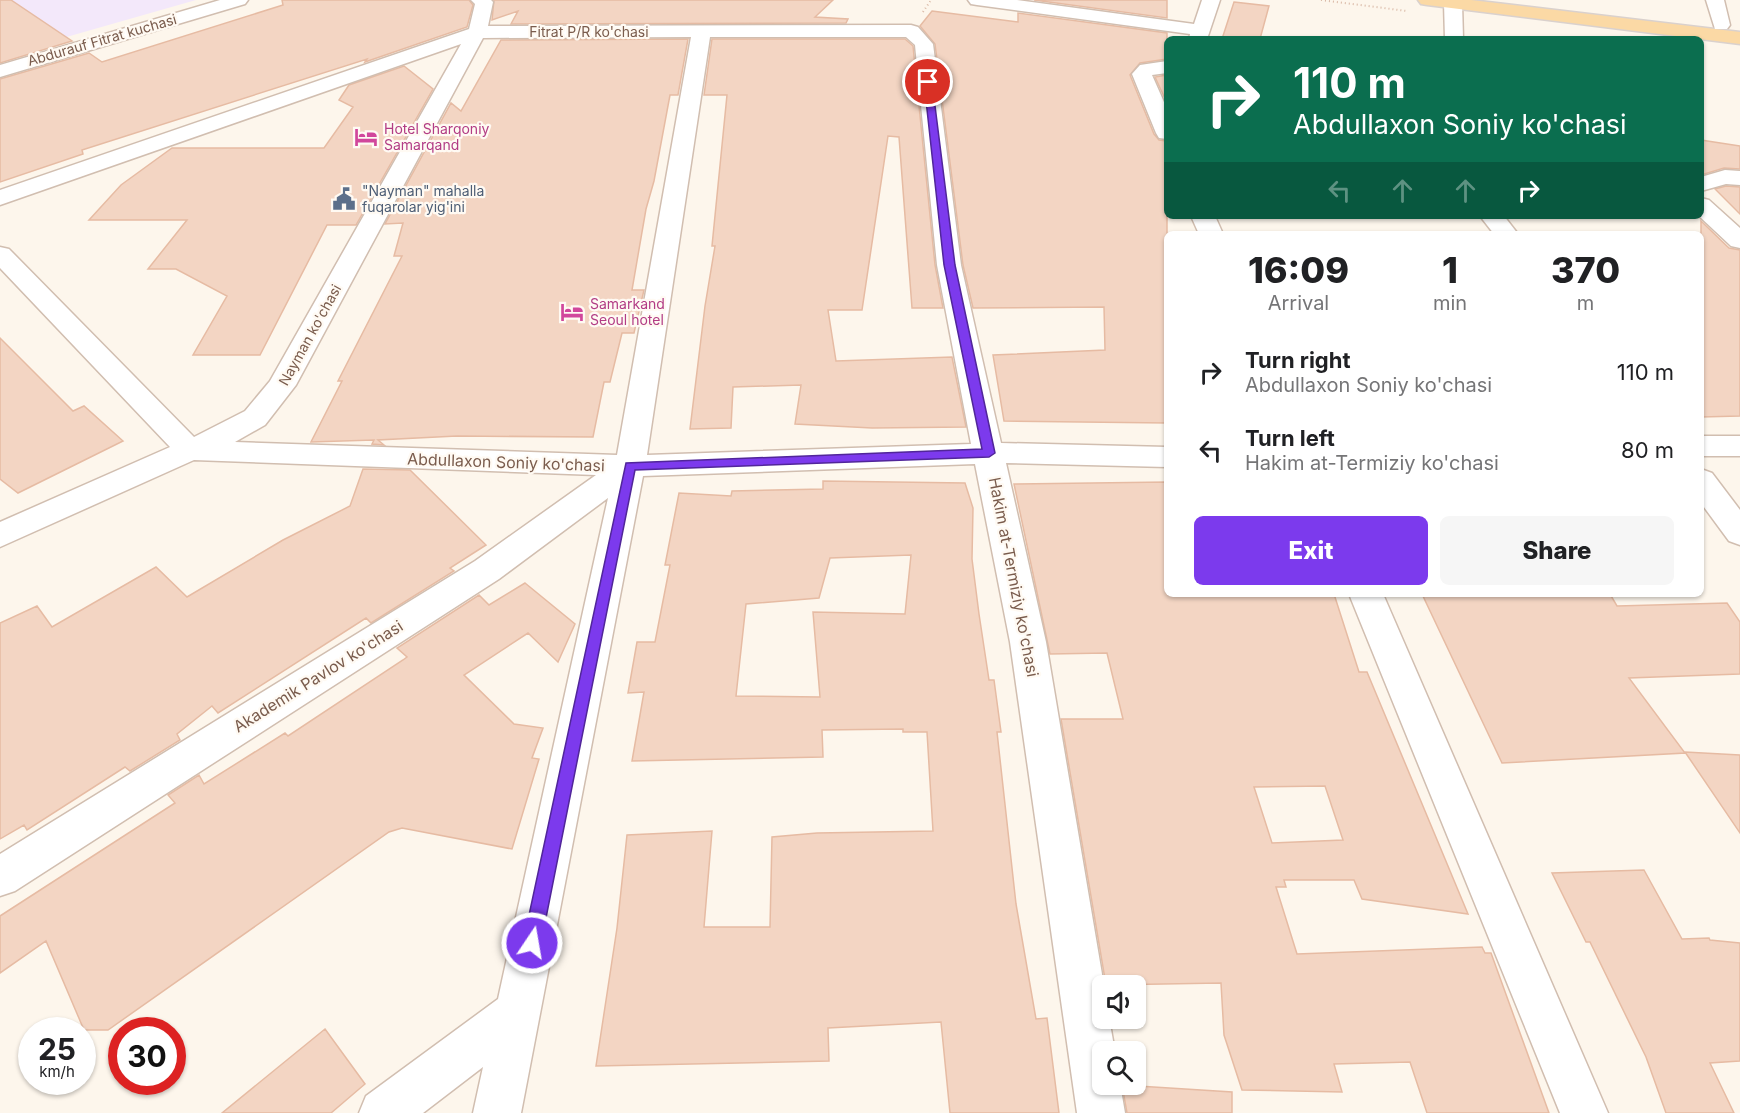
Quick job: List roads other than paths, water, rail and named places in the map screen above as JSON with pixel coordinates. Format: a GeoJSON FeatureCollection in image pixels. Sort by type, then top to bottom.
{"type":"FeatureCollection","features":[{"type":"Feature","properties":{"kind":"main road"},"geometry":{"type":"LineString","coordinates":[[1427,0],[1689,36]]}},
{"type":"Feature","properties":{"kind":"main road"},"geometry":{"type":"LineString","coordinates":[[1516,0],[1740,28]]}},
{"type":"Feature","properties":{"kind":"main road"},"geometry":{"type":"LineString","coordinates":[[1704,37],[1740,38]]}},
{"type":"Feature","properties":{"kind":"street","name":"Abdurauf Fitrat kuchasi"},"geometry":{"type":"LineString","coordinates":[[0,71],[239,0]]}},
{"type":"Feature","properties":{"kind":"street","name":"Nayman ko'chasi"},"geometry":{"type":"LineString","coordinates":[[0,535],[190,450],[255,418],[282,385],[477,32],[483,16],[484,2],[480,0]]}},
{"type":"Feature","properties":{"kind":"street"},"geometry":{"type":"LineString","coordinates":[[977,0],[1199,34],[1211,0]]}},
{"type":"Feature","properties":{"kind":"street"},"geometry":{"type":"LineString","coordinates":[[1715,0],[1721,25]]}},
{"type":"Feature","properties":{"kind":"street"},"geometry":{"type":"LineString","coordinates":[[1452,3],[1454,36]]}},
{"type":"Feature","properties":{"kind":"street","name":"Hakim at-Termiziy ko'chasi"},"geometry":{"type":"LineString","coordinates":[[701,32],[911,31],[924,44],[950,265],[1028,642],[1101,1113]]}},
{"type":"Feature","properties":{"kind":"street","name":"Fitrat P/R ko'chasi"},"geometry":{"type":"LineString","coordinates":[[0,198],[477,32],[701,32]]}},
{"type":"Feature","properties":{"kind":"street"},"geometry":{"type":"LineString","coordinates":[[497,1113],[630,466],[701,32]]}},
{"type":"Feature","properties":{"kind":"street"},"geometry":{"type":"LineString","coordinates":[[1164,67],[1147,69],[1142,74],[1164,126]]}},
{"type":"Feature","properties":{"kind":"street"},"geometry":{"type":"LineString","coordinates":[[1704,183],[1725,177],[1740,178]]}},
{"type":"Feature","properties":{"kind":"street"},"geometry":{"type":"LineString","coordinates":[[1704,208],[1740,241]]}},
{"type":"Feature","properties":{"kind":"street"},"geometry":{"type":"LineString","coordinates":[[1494,219],[1504,231]]}},
{"type":"Feature","properties":{"kind":"street"},"geometry":{"type":"LineString","coordinates":[[0,254],[190,450]]}},
{"type":"Feature","properties":{"kind":"street"},"geometry":{"type":"LineString","coordinates":[[1704,446],[1740,446]]}},
{"type":"Feature","properties":{"kind":"street","name":"Abdullaxon Soniy ko'chasi"},"geometry":{"type":"LineString","coordinates":[[190,450],[630,466],[989,453],[1164,457]]}},
{"type":"Feature","properties":{"kind":"street","name":"Akademik Pavlov ko'chasi"},"geometry":{"type":"LineString","coordinates":[[0,877],[487,570],[630,466]]}},
{"type":"Feature","properties":{"kind":"street"},"geometry":{"type":"LineString","coordinates":[[1704,484],[1740,533]]}},
{"type":"Feature","properties":{"kind":"street"},"geometry":{"type":"LineString","coordinates":[[1367,597],[1584,1113]]}},
{"type":"Feature","properties":{"kind":"street"},"geometry":{"type":"LineString","coordinates":[[383,1113],[518,1012]]}},
{"type":"Feature","properties":{"kind":"place","name":"Hotel Sharqoniy Samarqand"},"geometry":{"type":"Point","coordinates":[366,137]}},
{"type":"Feature","properties":{"kind":"place","name":"\"Nayman\" mahalla fuqarolar yig'ini"},"geometry":{"type":"Point","coordinates":[344,199]}},
{"type":"Feature","properties":{"kind":"place","name":"Samarkand Seoul hotel"},"geometry":{"type":"Point","coordinates":[572,312]}}]}
